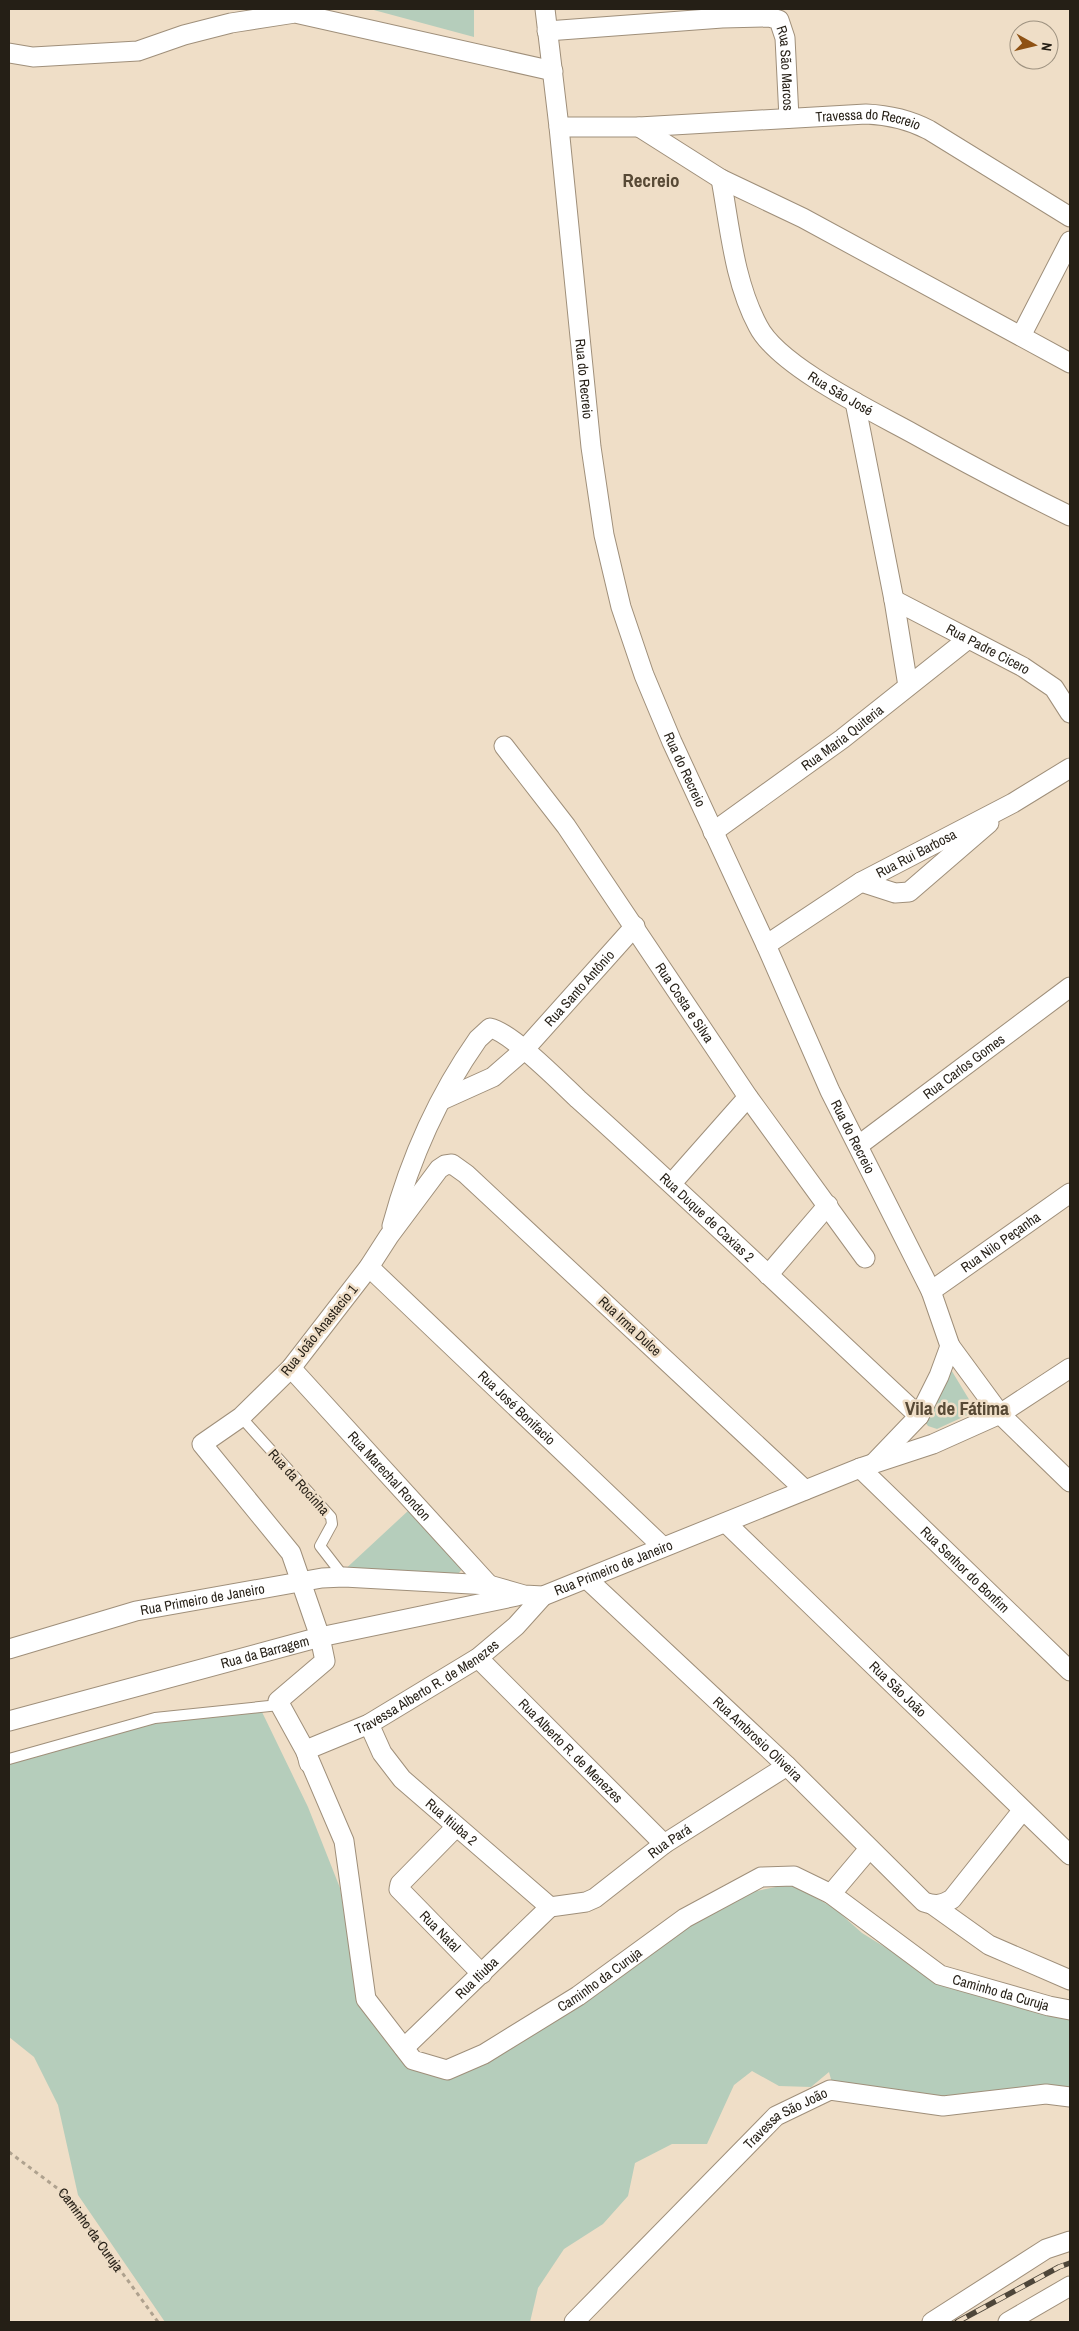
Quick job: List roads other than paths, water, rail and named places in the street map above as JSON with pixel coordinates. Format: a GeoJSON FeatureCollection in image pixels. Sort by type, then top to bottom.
{"type":"FeatureCollection","features":[{"type":"Feature","properties":{"kind":"street","name":"Rua do Recreio"},"geometry":{"type":"LineString","coordinates":[[544,9],[553,71],[591,447],[604,535],[621,608],[644,675],[830,1091],[859,1145],[931,1291],[950,1346],[1000,1414],[1070,1482]]}},
{"type":"Feature","properties":{"kind":"street"},"geometry":{"type":"LineString","coordinates":[[9,53],[33,57],[138,52],[184,35],[231,23],[295,13],[553,71]]}},
{"type":"Feature","properties":{"kind":"street","name":"Rua São Marcos"},"geometry":{"type":"LineString","coordinates":[[547,31],[722,18],[768,17],[778,20],[785,38],[789,118]]}},
{"type":"Feature","properties":{"kind":"street","name":"Travessa do Recreio"},"geometry":{"type":"LineString","coordinates":[[639,127],[866,114],[889,115],[906,119],[929,130],[1070,217]]}},
{"type":"Feature","properties":{"kind":"street"},"geometry":{"type":"LineString","coordinates":[[559,127],[639,127],[720,179],[803,218],[1070,363]]}},
{"type":"Feature","properties":{"kind":"street","name":"Rua São José"},"geometry":{"type":"LineString","coordinates":[[720,179],[742,291],[758,328],[780,352],[803,370],[855,402],[1010,487],[1070,516]]}},
{"type":"Feature","properties":{"kind":"street"},"geometry":{"type":"LineString","coordinates":[[1021,336],[1070,241]]}},
{"type":"Feature","properties":{"kind":"street"},"geometry":{"type":"LineString","coordinates":[[855,402],[894,600],[908,686]]}},
{"type":"Feature","properties":{"kind":"street","name":"Rua Padre Cicero"},"geometry":{"type":"LineString","coordinates":[[894,600],[1023,667],[1054,688],[1070,713]]}},
{"type":"Feature","properties":{"kind":"street","name":"Rua Maria Quiteria"},"geometry":{"type":"LineString","coordinates":[[713,832],[842,739],[968,639]]}},
{"type":"Feature","properties":{"kind":"street","name":"Rua Costa e Silva"},"geometry":{"type":"LineString","coordinates":[[504,746],[566,826],[635,926],[748,1097],[865,1258]]}},
{"type":"Feature","properties":{"kind":"street","name":"Rua Rui Barbosa"},"geometry":{"type":"LineString","coordinates":[[766,945],[861,882],[1013,802],[1070,768]]}},
{"type":"Feature","properties":{"kind":"street"},"geometry":{"type":"LineString","coordinates":[[861,882],[895,894],[908,892],[1013,802]]}},
{"type":"Feature","properties":{"kind":"street","name":"Rua Santo Antônio"},"geometry":{"type":"LineString","coordinates":[[524,1050],[635,926]]}},
{"type":"Feature","properties":{"kind":"street","name":"Rua Carlos Gomes"},"geometry":{"type":"LineString","coordinates":[[859,1145],[1070,987]]}},
{"type":"Feature","properties":{"kind":"street","name":"Rua Duque de Caxias 2"},"geometry":{"type":"LineString","coordinates":[[490,1028],[497,1030],[524,1050],[672,1183],[919,1416]]}},
{"type":"Feature","properties":{"kind":"street","name":"Rua João Anastacio 1"},"geometry":{"type":"LineString","coordinates":[[389,1236],[402,1187],[418,1146],[471,1048],[490,1028]]}},
{"type":"Feature","properties":{"kind":"street"},"geometry":{"type":"LineString","coordinates":[[442,1100],[494,1077],[524,1050]]}},
{"type":"Feature","properties":{"kind":"street"},"geometry":{"type":"LineString","coordinates":[[672,1183],[748,1097]]}},
{"type":"Feature","properties":{"kind":"street","name":"Rua João Anastacio 1"},"geometry":{"type":"LineString","coordinates":[[302,1581],[285,1544],[201,1444],[241,1417],[291,1368],[369,1267],[389,1236],[439,1169],[445,1165],[452,1164]]}},
{"type":"Feature","properties":{"kind":"street","name":"Rua Irma Dulce"},"geometry":{"type":"LineString","coordinates":[[452,1164],[466,1174],[806,1490]]}},
{"type":"Feature","properties":{"kind":"street","name":"Rua Nilo Peçanha"},"geometry":{"type":"LineString","coordinates":[[931,1291],[1070,1193]]}},
{"type":"Feature","properties":{"kind":"street"},"geometry":{"type":"LineString","coordinates":[[768,1275],[828,1205]]}},
{"type":"Feature","properties":{"kind":"street","name":"Rua José Bonifacio"},"geometry":{"type":"LineString","coordinates":[[369,1267],[663,1547]]}},
{"type":"Feature","properties":{"kind":"street"},"geometry":{"type":"LineString","coordinates":[[867,1466],[919,1416],[939,1376],[950,1346]]}},
{"type":"Feature","properties":{"kind":"street","name":"Rua Marechal Rondon"},"geometry":{"type":"LineString","coordinates":[[291,1368],[489,1585]]}},
{"type":"Feature","properties":{"kind":"street","name":"Rua Primeiro de Janeiro"},"geometry":{"type":"LineString","coordinates":[[9,1649],[136,1611],[302,1581],[344,1577],[489,1585],[524,1595],[543,1596],[867,1466],[933,1444],[1000,1414],[1070,1368]]}},
{"type":"Feature","properties":{"kind":"street","name":"Rua Senhor do Bonfim"},"geometry":{"type":"LineString","coordinates":[[867,1466],[1070,1671]]}},
{"type":"Feature","properties":{"kind":"street","name":"Rua São João"},"geometry":{"type":"LineString","coordinates":[[726,1523],[1022,1811],[1070,1855]]}},
{"type":"Feature","properties":{"kind":"street","name":"Rua Ambrosio Oliveira"},"geometry":{"type":"LineString","coordinates":[[587,1579],[787,1766],[869,1849],[929,1904],[989,1945],[1070,1980]]}},
{"type":"Feature","properties":{"kind":"street"},"geometry":{"type":"LineString","coordinates":[[279,1705],[278,1700],[325,1661],[320,1637],[302,1581]]}},
{"type":"Feature","properties":{"kind":"street","name":"Rua da Barragem"},"geometry":{"type":"LineString","coordinates":[[9,1721],[320,1637],[475,1603],[524,1595]]}},
{"type":"Feature","properties":{"kind":"street","name":"Travessa Alberto R. de Menezes"},"geometry":{"type":"LineString","coordinates":[[309,1763],[306,1750],[369,1724],[478,1658],[516,1626],[543,1596]]}},
{"type":"Feature","properties":{"kind":"street","name":"Rua Alberto R. de Menezes"},"geometry":{"type":"LineString","coordinates":[[478,1658],[664,1844]]}},
{"type":"Feature","properties":{"kind":"street","name":"Caminho da Curuja"},"geometry":{"type":"LineString","coordinates":[[279,1705],[305,1750],[344,1842],[366,1999],[413,2060],[447,2070],[484,2054],[578,1996],[685,1918],[761,1877],[794,1876],[832,1894],[940,1975],[1049,2006],[1070,2010]]}},
{"type":"Feature","properties":{"kind":"street","name":"Rua Itiuba 2"},"geometry":{"type":"LineString","coordinates":[[369,1724],[382,1754],[393,1769],[456,1827],[550,1907]]}},
{"type":"Feature","properties":{"kind":"street","name":"Rua Pará"},"geometry":{"type":"LineString","coordinates":[[550,1907],[586,1902],[596,1898],[664,1844],[787,1766]]}},
{"type":"Feature","properties":{"kind":"street"},"geometry":{"type":"LineString","coordinates":[[929,1904],[943,1905],[952,1899],[1022,1811]]}},
{"type":"Feature","properties":{"kind":"street","name":"Rua Natal"},"geometry":{"type":"LineString","coordinates":[[456,1827],[400,1884],[399,1889],[482,1974]]}},
{"type":"Feature","properties":{"kind":"street"},"geometry":{"type":"LineString","coordinates":[[832,1894],[869,1849]]}},
{"type":"Feature","properties":{"kind":"street","name":"Rua Itiuba"},"geometry":{"type":"LineString","coordinates":[[404,2048],[550,1907]]}},
{"type":"Feature","properties":{"kind":"street","name":"Travessa São João"},"geometry":{"type":"LineString","coordinates":[[574,2322],[776,2116],[830,2090],[943,2106],[1046,2094],[1070,2097]]}},
{"type":"Feature","properties":{"kind":"street"},"geometry":{"type":"LineString","coordinates":[[932,2322],[1046,2249],[1070,2242]]}},
{"type":"Feature","properties":{"kind":"street"},"geometry":{"type":"LineString","coordinates":[[1008,2322],[1070,2286]]}},
{"type":"Feature","properties":{"kind":"lane","name":"Rua da Rocinha"},"geometry":{"type":"LineString","coordinates":[[241,1417],[331,1517],[332,1524],[320,1546],[344,1577]]}},
{"type":"Feature","properties":{"kind":"lane"},"geometry":{"type":"LineString","coordinates":[[9,1759],[155,1718],[279,1705]]}},
{"type":"Feature","properties":{"kind":"railway"},"geometry":{"type":"LineString","coordinates":[[957,2322],[1059,2267],[1070,2263]]}},
{"type":"Feature","properties":{"kind":"district","name":"Recreio"},"geometry":{"type":"Point","coordinates":[651,180]}},
{"type":"Feature","properties":{"kind":"district","name":"Vila de Fátima"},"geometry":{"type":"Point","coordinates":[957,1408]}}]}
